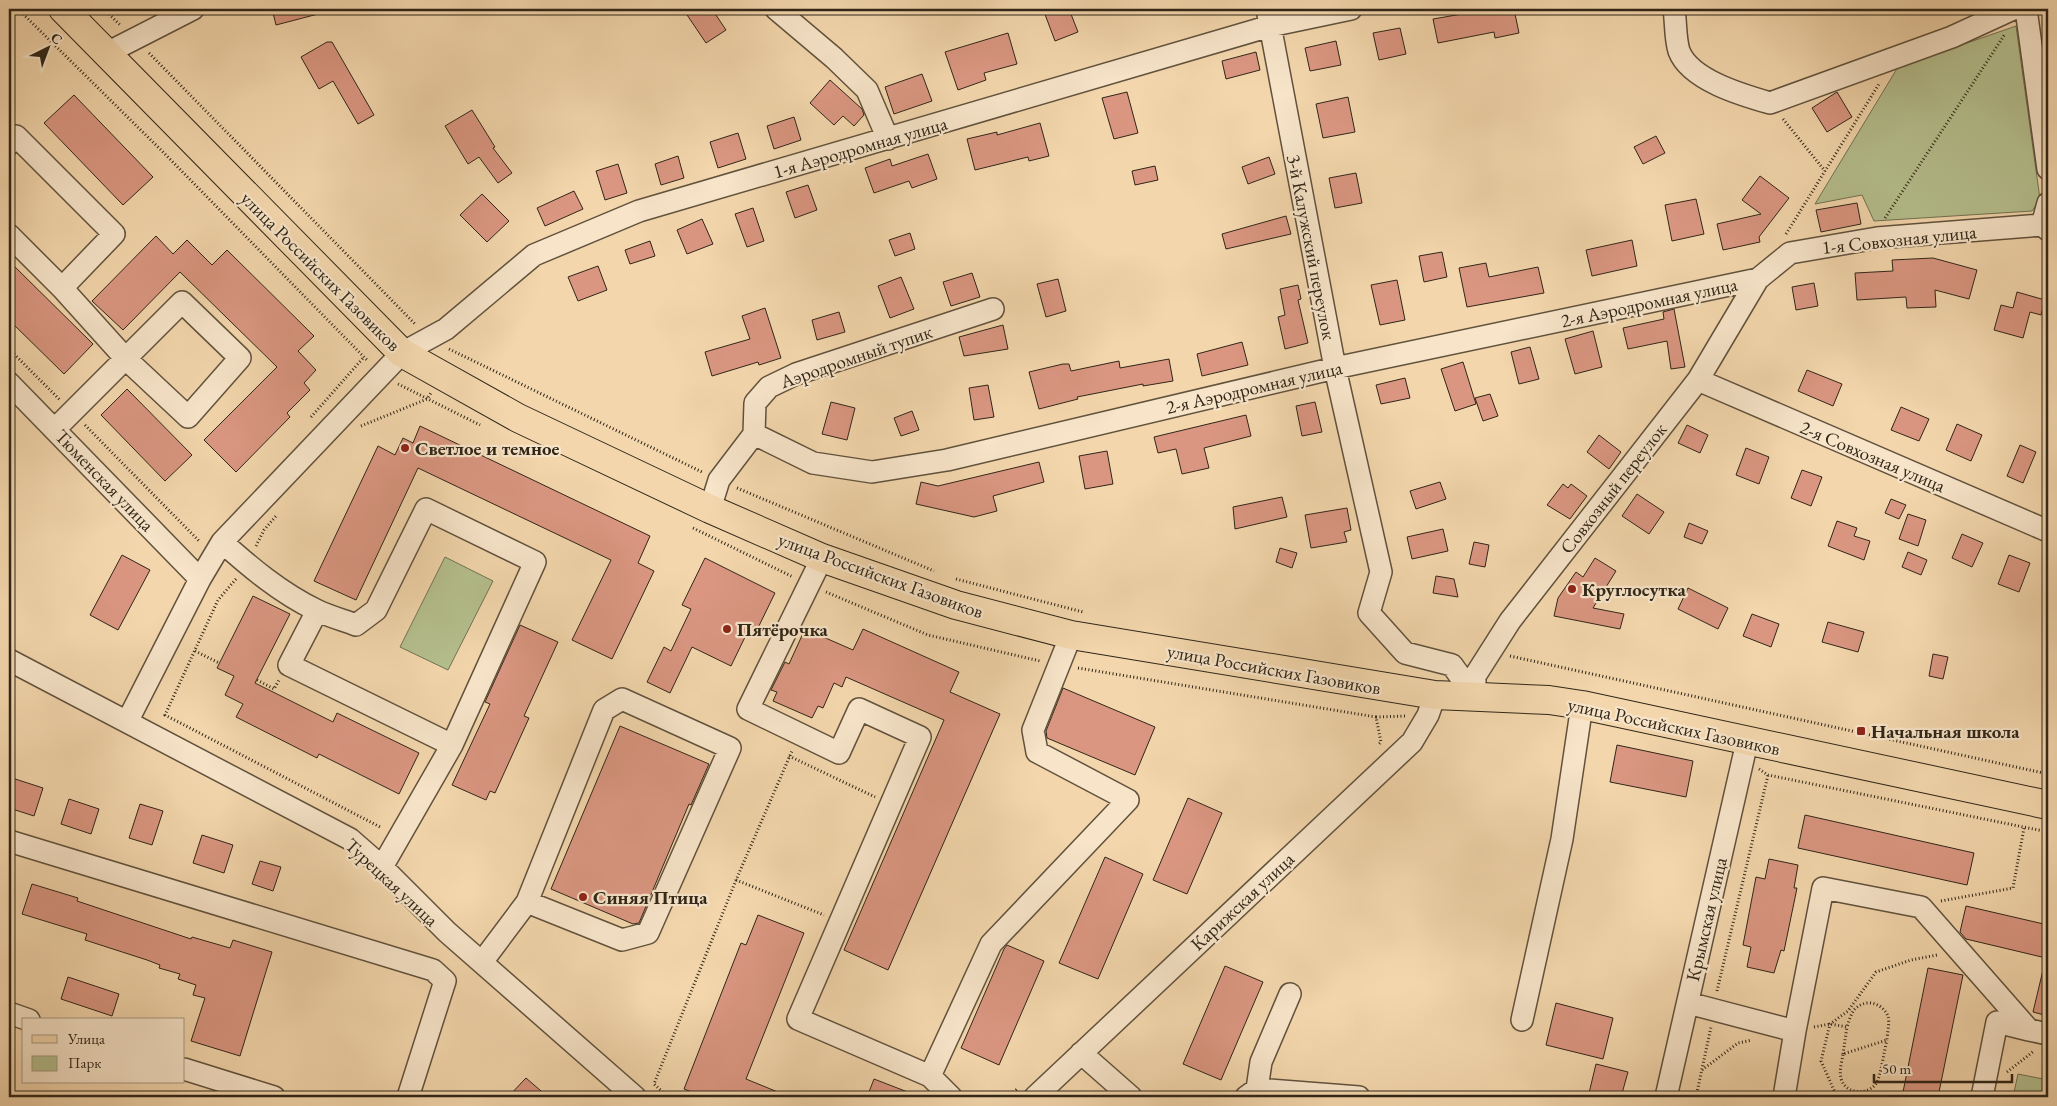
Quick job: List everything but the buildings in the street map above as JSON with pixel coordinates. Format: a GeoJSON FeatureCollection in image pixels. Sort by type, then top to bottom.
{"type":"FeatureCollection","features":[{"type":"Feature","properties":{"kind":"main road","name":"улица Российских Газовиков"},"geometry":{"type":"LineString","coordinates":[[62,9],[402,353],[518,418],[710,509],[822,558],[956,606],[1071,635],[1432,705],[1475,698],[1549,700],[1582,705],[1745,750],[2048,805]]}},
{"type":"Feature","properties":{"kind":"street"},"geometry":{"type":"LineString","coordinates":[[107,53],[193,9]]}},
{"type":"Feature","properties":{"kind":"street"},"geometry":{"type":"LineString","coordinates":[[776,9],[834,58],[867,90],[888,139]]}},
{"type":"Feature","properties":{"kind":"street","name":"1-я Аэродромная улица"},"geometry":{"type":"LineString","coordinates":[[127,722],[200,579],[215,539],[402,353],[446,329],[534,255],[639,210],[888,139],[1269,17],[1351,9]]}},
{"type":"Feature","properties":{"kind":"street"},"geometry":{"type":"LineString","coordinates":[[1674,9],[1680,51],[1693,72],[1746,96],[1770,103],[1952,38],[2013,9]]}},
{"type":"Feature","properties":{"kind":"street"},"geometry":{"type":"LineString","coordinates":[[2026,9],[2048,169]]}},
{"type":"Feature","properties":{"kind":"street","name":"3-й Калужский переулок"},"geometry":{"type":"LineString","coordinates":[[1269,17],[1335,368],[1381,572],[1369,614],[1405,653],[1452,664],[1475,698]]}},
{"type":"Feature","properties":{"kind":"street"},"geometry":{"type":"LineString","coordinates":[[9,144],[16,136],[114,234],[62,288]]}},
{"type":"Feature","properties":{"kind":"street"},"geometry":{"type":"LineString","coordinates":[[2045,228],[2048,203]]}},
{"type":"Feature","properties":{"kind":"street","name":"1-я Совхозная улица"},"geometry":{"type":"LineString","coordinates":[[1758,279],[1790,253],[1871,239],[2045,228]]}},
{"type":"Feature","properties":{"kind":"street"},"geometry":{"type":"LineString","coordinates":[[9,235],[62,288],[126,359],[188,417],[240,358],[182,302],[126,359],[55,429]]}},
{"type":"Feature","properties":{"kind":"street","name":"2-я Аэродромная улица"},"geometry":{"type":"LineString","coordinates":[[754,434],[813,463],[872,472],[947,460],[1335,368],[1758,279]]}},
{"type":"Feature","properties":{"kind":"street","name":"Совхозный переулок"},"geometry":{"type":"LineString","coordinates":[[1475,698],[1475,676],[1510,621],[1698,380],[1758,279]]}},
{"type":"Feature","properties":{"kind":"street","name":"Аэродромный тупик"},"geometry":{"type":"LineString","coordinates":[[754,434],[755,403],[769,388],[796,374],[993,309]]}},
{"type":"Feature","properties":{"kind":"street","name":"2-я Совхозная улица"},"geometry":{"type":"LineString","coordinates":[[1698,380],[2048,531]]}},
{"type":"Feature","properties":{"kind":"street","name":"Тюменская улица"},"geometry":{"type":"LineString","coordinates":[[9,383],[200,579]]}},
{"type":"Feature","properties":{"kind":"street"},"geometry":{"type":"LineString","coordinates":[[710,509],[719,480],[754,434]]}},
{"type":"Feature","properties":{"kind":"street"},"geometry":{"type":"LineString","coordinates":[[215,539],[284,591],[317,611],[356,625],[376,610],[426,509],[535,562],[452,745],[382,867]]}},
{"type":"Feature","properties":{"kind":"street"},"geometry":{"type":"LineString","coordinates":[[822,558],[748,709],[839,753],[859,709],[920,737],[798,1019],[930,1076],[950,1097]]}},
{"type":"Feature","properties":{"kind":"street"},"geometry":{"type":"LineString","coordinates":[[317,611],[289,665],[452,745]]}},
{"type":"Feature","properties":{"kind":"street"},"geometry":{"type":"LineString","coordinates":[[930,1076],[990,944],[1128,800],[1037,752],[1033,730],[1071,635]]}},
{"type":"Feature","properties":{"kind":"street","name":"Турецкая улица"},"geometry":{"type":"LineString","coordinates":[[9,660],[350,839],[382,867],[447,932],[636,1097]]}},
{"type":"Feature","properties":{"kind":"street"},"geometry":{"type":"LineString","coordinates":[[482,962],[527,902],[604,710],[622,699],[730,748],[648,933],[622,940],[527,902]]}},
{"type":"Feature","properties":{"kind":"street","name":"Карижская улица"},"geometry":{"type":"LineString","coordinates":[[1035,1097],[1412,742],[1432,705]]}},
{"type":"Feature","properties":{"kind":"street"},"geometry":{"type":"LineString","coordinates":[[1522,1020],[1562,839],[1582,705]]}},
{"type":"Feature","properties":{"kind":"street","name":"Крымская улица"},"geometry":{"type":"LineString","coordinates":[[1666,1097],[1745,750]]}},
{"type":"Feature","properties":{"kind":"street"},"geometry":{"type":"LineString","coordinates":[[9,841],[434,970],[445,981],[408,1097]]}},
{"type":"Feature","properties":{"kind":"street"},"geometry":{"type":"LineString","coordinates":[[1784,1097],[1823,888],[1921,907],[1959,951],[2039,1036]]}},
{"type":"Feature","properties":{"kind":"street"},"geometry":{"type":"LineString","coordinates":[[1290,994],[1261,1062],[1252,1093],[1359,1097]]}},
{"type":"Feature","properties":{"kind":"street"},"geometry":{"type":"LineString","coordinates":[[1688,1002],[1795,1031]]}},
{"type":"Feature","properties":{"kind":"street"},"geometry":{"type":"LineString","coordinates":[[9,1013],[23,1018]]}},
{"type":"Feature","properties":{"kind":"street"},"geometry":{"type":"LineString","coordinates":[[1983,1094],[1997,1022],[2039,1036]]}},
{"type":"Feature","properties":{"kind":"street"},"geometry":{"type":"LineString","coordinates":[[1081,1053],[1131,1097]]}},
{"type":"Feature","properties":{"kind":"street"},"geometry":{"type":"LineString","coordinates":[[185,1069],[274,1097]]}},
{"type":"Feature","properties":{"kind":"path"},"geometry":{"type":"LineString","coordinates":[[1871,239],[2005,33]]}},
{"type":"Feature","properties":{"kind":"path"},"geometry":{"type":"LineString","coordinates":[[1784,237],[1896,58]]}},
{"type":"Feature","properties":{"kind":"path"},"geometry":{"type":"LineString","coordinates":[[1770,103],[1825,171]]}},
{"type":"Feature","properties":{"kind":"path"},"geometry":{"type":"LineString","coordinates":[[9,349],[201,543],[215,539]]}},
{"type":"Feature","properties":{"kind":"path"},"geometry":{"type":"LineString","coordinates":[[305,424],[364,357]]}},
{"type":"Feature","properties":{"kind":"path"},"geometry":{"type":"LineString","coordinates":[[195,651],[219,662]]}},
{"type":"Feature","properties":{"kind":"path"},"geometry":{"type":"LineString","coordinates":[[1490,651],[2048,774]]}},
{"type":"Feature","properties":{"kind":"path"},"geometry":{"type":"LineString","coordinates":[[1376,717],[1432,705]]}},
{"type":"Feature","properties":{"kind":"path"},"geometry":{"type":"LineString","coordinates":[[668,1097],[654,1084],[736,880],[799,734]]}},
{"type":"Feature","properties":{"kind":"path"},"geometry":{"type":"LineString","coordinates":[[1745,750],[1768,776],[2048,832]]}},
{"type":"Feature","properties":{"kind":"path"},"geometry":{"type":"LineString","coordinates":[[789,756],[891,804]]}},
{"type":"Feature","properties":{"kind":"path"},"geometry":{"type":"LineString","coordinates":[[1696,1097],[1715,1010],[1718,987],[1768,776]]}},
{"type":"Feature","properties":{"kind":"path"},"geometry":{"type":"LineString","coordinates":[[1932,920],[1936,902],[2013,888],[2024,828]]}},
{"type":"Feature","properties":{"kind":"path"},"geometry":{"type":"LineString","coordinates":[[736,880],[840,921]]}},
{"type":"Feature","properties":{"kind":"path"},"geometry":{"type":"LineString","coordinates":[[1837,1097],[1821,1061],[1830,1024],[1848,1011],[1876,972],[1911,960],[1959,951]]}},
{"type":"Feature","properties":{"kind":"path"},"geometry":{"type":"LineString","coordinates":[[1864,1003],[1875,1003],[1883,1008],[1889,1018],[1887,1040],[1876,1084],[1869,1090],[1856,1092],[1846,1086],[1841,1078],[1846,1027],[1855,1010],[1864,1003]]}},
{"type":"Feature","properties":{"kind":"path"},"geometry":{"type":"LineString","coordinates":[[1830,1024],[1846,1027]]}},
{"type":"Feature","properties":{"kind":"path"},"geometry":{"type":"LineString","coordinates":[[1983,1094],[2039,1036]]}},
{"type":"Feature","properties":{"kind":"path"},"geometry":{"type":"LineString","coordinates":[[1843,1054],[1887,1040]]}},
{"type":"Feature","properties":{"kind":"green space"},"geometry":{"type":"Polygon","coordinates":[[[2016,26],[2040,199],[2032,211],[1874,221],[1862,195],[1815,204],[1898,67],[2016,26]]]}},
{"type":"Feature","properties":{"kind":"green space"},"geometry":{"type":"Polygon","coordinates":[[[445,557],[493,581],[448,670],[400,647],[445,557]]]}},
{"type":"Feature","properties":{"kind":"green space"},"geometry":{"type":"Polygon","coordinates":[[[2018,1074],[2048,1080],[2048,1097],[2013,1097],[2018,1074]]]}},
{"type":"Feature","properties":{"kind":"place","name":"Светлое и темное"},"geometry":{"type":"Point","coordinates":[405,448]}},
{"type":"Feature","properties":{"kind":"place","name":"Круглосутка"},"geometry":{"type":"Point","coordinates":[1572,589]}},
{"type":"Feature","properties":{"kind":"place","name":"Пятёрочка"},"geometry":{"type":"Point","coordinates":[727,629]}},
{"type":"Feature","properties":{"kind":"place","name":"Начальная школа"},"geometry":{"type":"Point","coordinates":[1861,731]}},
{"type":"Feature","properties":{"kind":"place","name":"Синяя Птица"},"geometry":{"type":"Point","coordinates":[583,897]}}]}
